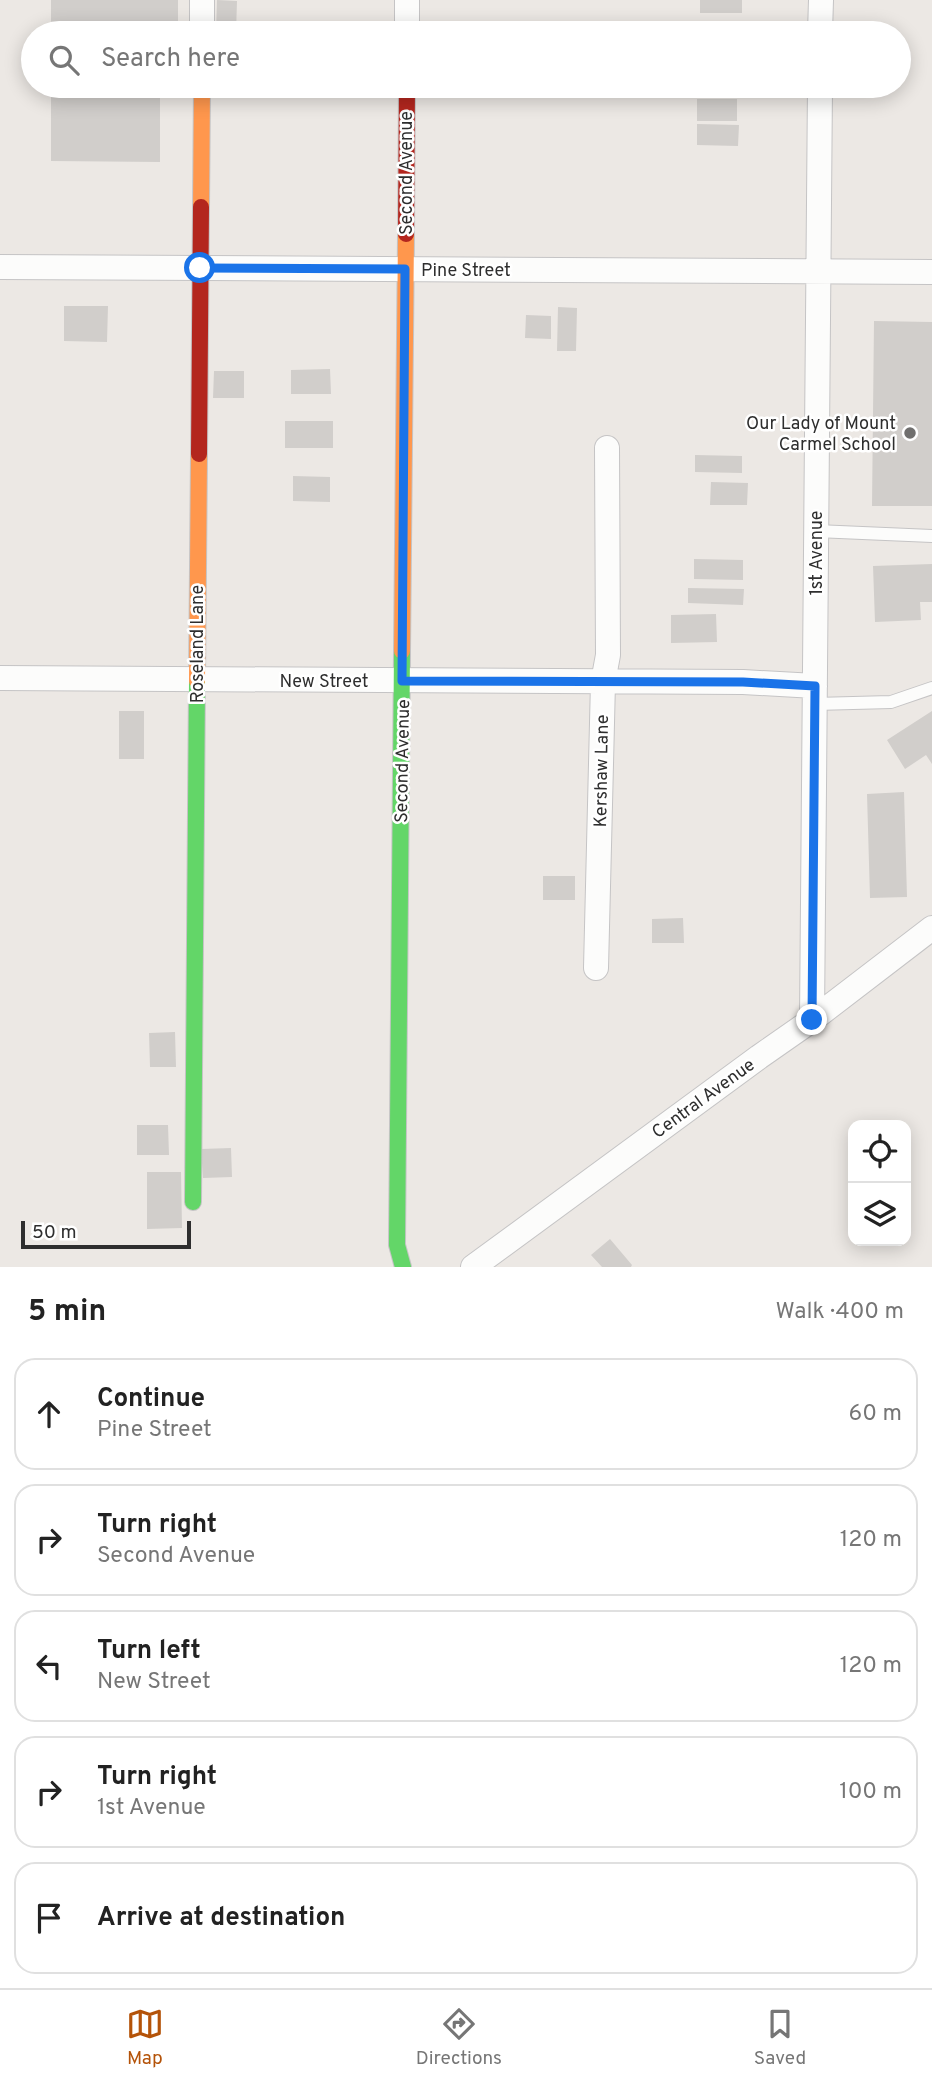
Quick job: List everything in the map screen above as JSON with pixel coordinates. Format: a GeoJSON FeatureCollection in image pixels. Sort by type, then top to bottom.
{"type":"FeatureCollection","features":[{"type":"Feature","properties":{"kind":"street"},"geometry":{"type":"LineString","coordinates":[[202,0],[202,21]]}},
{"type":"Feature","properties":{"kind":"street"},"geometry":{"type":"LineString","coordinates":[[407,0],[407,21]]}},
{"type":"Feature","properties":{"kind":"street"},"geometry":{"type":"LineString","coordinates":[[820,21],[821,0]]}},
{"type":"Feature","properties":{"kind":"street","name":"Roseland Lane"},"geometry":{"type":"LineString","coordinates":[[193,1202],[202,98]]}},
{"type":"Feature","properties":{"kind":"street","name":"Second Avenue"},"geometry":{"type":"LineString","coordinates":[[402,1267],[397,1245],[407,98]]}},
{"type":"Feature","properties":{"kind":"street","name":"1st Avenue"},"geometry":{"type":"LineString","coordinates":[[812,1020],[820,98]]}},
{"type":"Feature","properties":{"kind":"street","name":"Pine Street"},"geometry":{"type":"LineString","coordinates":[[0,267],[932,272]]}},
{"type":"Feature","properties":{"kind":"street","name":"Kershaw Lane"},"geometry":{"type":"LineString","coordinates":[[596,968],[603,682],[608,655],[607,448]]}},
{"type":"Feature","properties":{"kind":"street","name":"New Street"},"geometry":{"type":"LineString","coordinates":[[0,678],[743,682],[815,695]]}},
{"type":"Feature","properties":{"kind":"street","name":"Central Avenue"},"geometry":{"type":"LineString","coordinates":[[473,1267],[812,1020],[932,928]]}},
{"type":"Feature","properties":{"kind":"lane"},"geometry":{"type":"LineString","coordinates":[[816,531],[932,536]]}},
{"type":"Feature","properties":{"kind":"lane"},"geometry":{"type":"LineString","coordinates":[[815,695],[891,702],[932,688]]}},
{"type":"Feature","properties":{"kind":"building"},"geometry":{"type":"Polygon","coordinates":[[[51,0],[178,0],[178,21],[51,21],[51,0]]]}},
{"type":"Feature","properties":{"kind":"building"},"geometry":{"type":"Polygon","coordinates":[[[217,0],[237,1],[236,21],[216,21],[217,0]]]}},
{"type":"Feature","properties":{"kind":"building"},"geometry":{"type":"Polygon","coordinates":[[[700,0],[742,0],[742,13],[700,13],[700,0]]]}},
{"type":"Feature","properties":{"kind":"building"},"geometry":{"type":"Polygon","coordinates":[[[51,98],[160,98],[160,162],[51,161],[51,98]]]}},
{"type":"Feature","properties":{"kind":"building"},"geometry":{"type":"Polygon","coordinates":[[[697,99],[737,99],[737,121],[697,121],[697,99]]]}},
{"type":"Feature","properties":{"kind":"building"},"geometry":{"type":"Polygon","coordinates":[[[697,124],[739,125],[738,146],[697,145],[697,124]]]}},
{"type":"Feature","properties":{"kind":"building"},"geometry":{"type":"Polygon","coordinates":[[[64,306],[108,306],[107,342],[64,341],[64,306]]]}},
{"type":"Feature","properties":{"kind":"building"},"geometry":{"type":"Polygon","coordinates":[[[558,307],[577,308],[576,351],[557,351],[558,307]]]}},
{"type":"Feature","properties":{"kind":"building"},"geometry":{"type":"Polygon","coordinates":[[[526,315],[551,316],[551,339],[525,338],[526,315]]]}},
{"type":"Feature","properties":{"kind":"building"},"geometry":{"type":"Polygon","coordinates":[[[874,321],[932,322],[932,506],[872,506],[874,321]]]}},
{"type":"Feature","properties":{"kind":"building"},"geometry":{"type":"Polygon","coordinates":[[[330,369],[331,394],[291,394],[291,370],[330,369]]]}},
{"type":"Feature","properties":{"kind":"building"},"geometry":{"type":"Polygon","coordinates":[[[214,371],[244,371],[244,398],[213,398],[214,371]]]}},
{"type":"Feature","properties":{"kind":"building"},"geometry":{"type":"Polygon","coordinates":[[[285,421],[333,421],[333,448],[285,448],[285,421]]]}},
{"type":"Feature","properties":{"kind":"building"},"geometry":{"type":"Polygon","coordinates":[[[695,455],[742,456],[742,473],[695,472],[695,455]]]}},
{"type":"Feature","properties":{"kind":"building"},"geometry":{"type":"Polygon","coordinates":[[[293,476],[330,477],[330,502],[293,501],[293,476]]]}},
{"type":"Feature","properties":{"kind":"building"},"geometry":{"type":"Polygon","coordinates":[[[711,482],[748,483],[747,505],[710,505],[711,482]]]}},
{"type":"Feature","properties":{"kind":"building"},"geometry":{"type":"Polygon","coordinates":[[[694,559],[743,560],[743,580],[694,579],[694,559]]]}},
{"type":"Feature","properties":{"kind":"building"},"geometry":{"type":"Polygon","coordinates":[[[932,564],[932,602],[920,602],[921,620],[875,622],[873,566],[932,564]]]}},
{"type":"Feature","properties":{"kind":"building"},"geometry":{"type":"Polygon","coordinates":[[[688,588],[744,589],[743,605],[688,603],[688,588]]]}},
{"type":"Feature","properties":{"kind":"building"},"geometry":{"type":"Polygon","coordinates":[[[716,614],[717,642],[671,643],[671,615],[716,614]]]}},
{"type":"Feature","properties":{"kind":"building"},"geometry":{"type":"Polygon","coordinates":[[[119,711],[144,711],[144,759],[119,759],[119,711]]]}},
{"type":"Feature","properties":{"kind":"building"},"geometry":{"type":"Polygon","coordinates":[[[932,711],[932,764],[926,755],[905,769],[887,740],[932,711]]]}},
{"type":"Feature","properties":{"kind":"building"},"geometry":{"type":"Polygon","coordinates":[[[904,792],[907,897],[870,898],[867,794],[904,792]]]}},
{"type":"Feature","properties":{"kind":"building"},"geometry":{"type":"Polygon","coordinates":[[[543,876],[575,876],[575,900],[543,900],[543,876]]]}},
{"type":"Feature","properties":{"kind":"building"},"geometry":{"type":"Polygon","coordinates":[[[683,918],[684,943],[652,943],[652,919],[683,918]]]}},
{"type":"Feature","properties":{"kind":"building"},"geometry":{"type":"Polygon","coordinates":[[[175,1032],[176,1067],[150,1067],[149,1033],[175,1032]]]}},
{"type":"Feature","properties":{"kind":"building"},"geometry":{"type":"Polygon","coordinates":[[[137,1125],[168,1125],[169,1155],[137,1155],[137,1125]]]}},
{"type":"Feature","properties":{"kind":"building"},"geometry":{"type":"Polygon","coordinates":[[[231,1148],[232,1177],[203,1178],[201,1149],[231,1148]]]}},
{"type":"Feature","properties":{"kind":"building"},"geometry":{"type":"Polygon","coordinates":[[[147,1172],[181,1172],[182,1228],[147,1229],[147,1172]]]}},
{"type":"Feature","properties":{"kind":"building"},"geometry":{"type":"Polygon","coordinates":[[[610,1239],[631,1267],[602,1267],[591,1255],[610,1239]]]}},
{"type":"Feature","properties":{"kind":"traffic: fast"},"geometry":{"type":"LineString","coordinates":[[402,651],[397,1245],[403,1267]]}},
{"type":"Feature","properties":{"kind":"traffic: fast"},"geometry":{"type":"LineString","coordinates":[[193,1202],[197,681]]}},
{"type":"Feature","properties":{"kind":"traffic: slow"},"geometry":{"type":"LineString","coordinates":[[201,207],[202,98]]}},
{"type":"Feature","properties":{"kind":"traffic: slow"},"geometry":{"type":"LineString","coordinates":[[402,651],[406,234]]}},
{"type":"Feature","properties":{"kind":"traffic: slow"},"geometry":{"type":"LineString","coordinates":[[197,681],[199,454]]}},
{"type":"Feature","properties":{"kind":"traffic: jam"},"geometry":{"type":"LineString","coordinates":[[406,234],[407,98]]}},
{"type":"Feature","properties":{"kind":"traffic: jam"},"geometry":{"type":"LineString","coordinates":[[199,454],[201,207]]}},
{"type":"Feature","properties":{"kind":"place","name":"Our Lady of Mount Carmel School"},"geometry":{"type":"Point","coordinates":[910,433]}},
{"type":"Feature","properties":{"kind":"route"},"geometry":{"type":"LineString","coordinates":[[200,268],[405,269],[402,681],[743,682],[815,686],[812,1020]]}}]}
